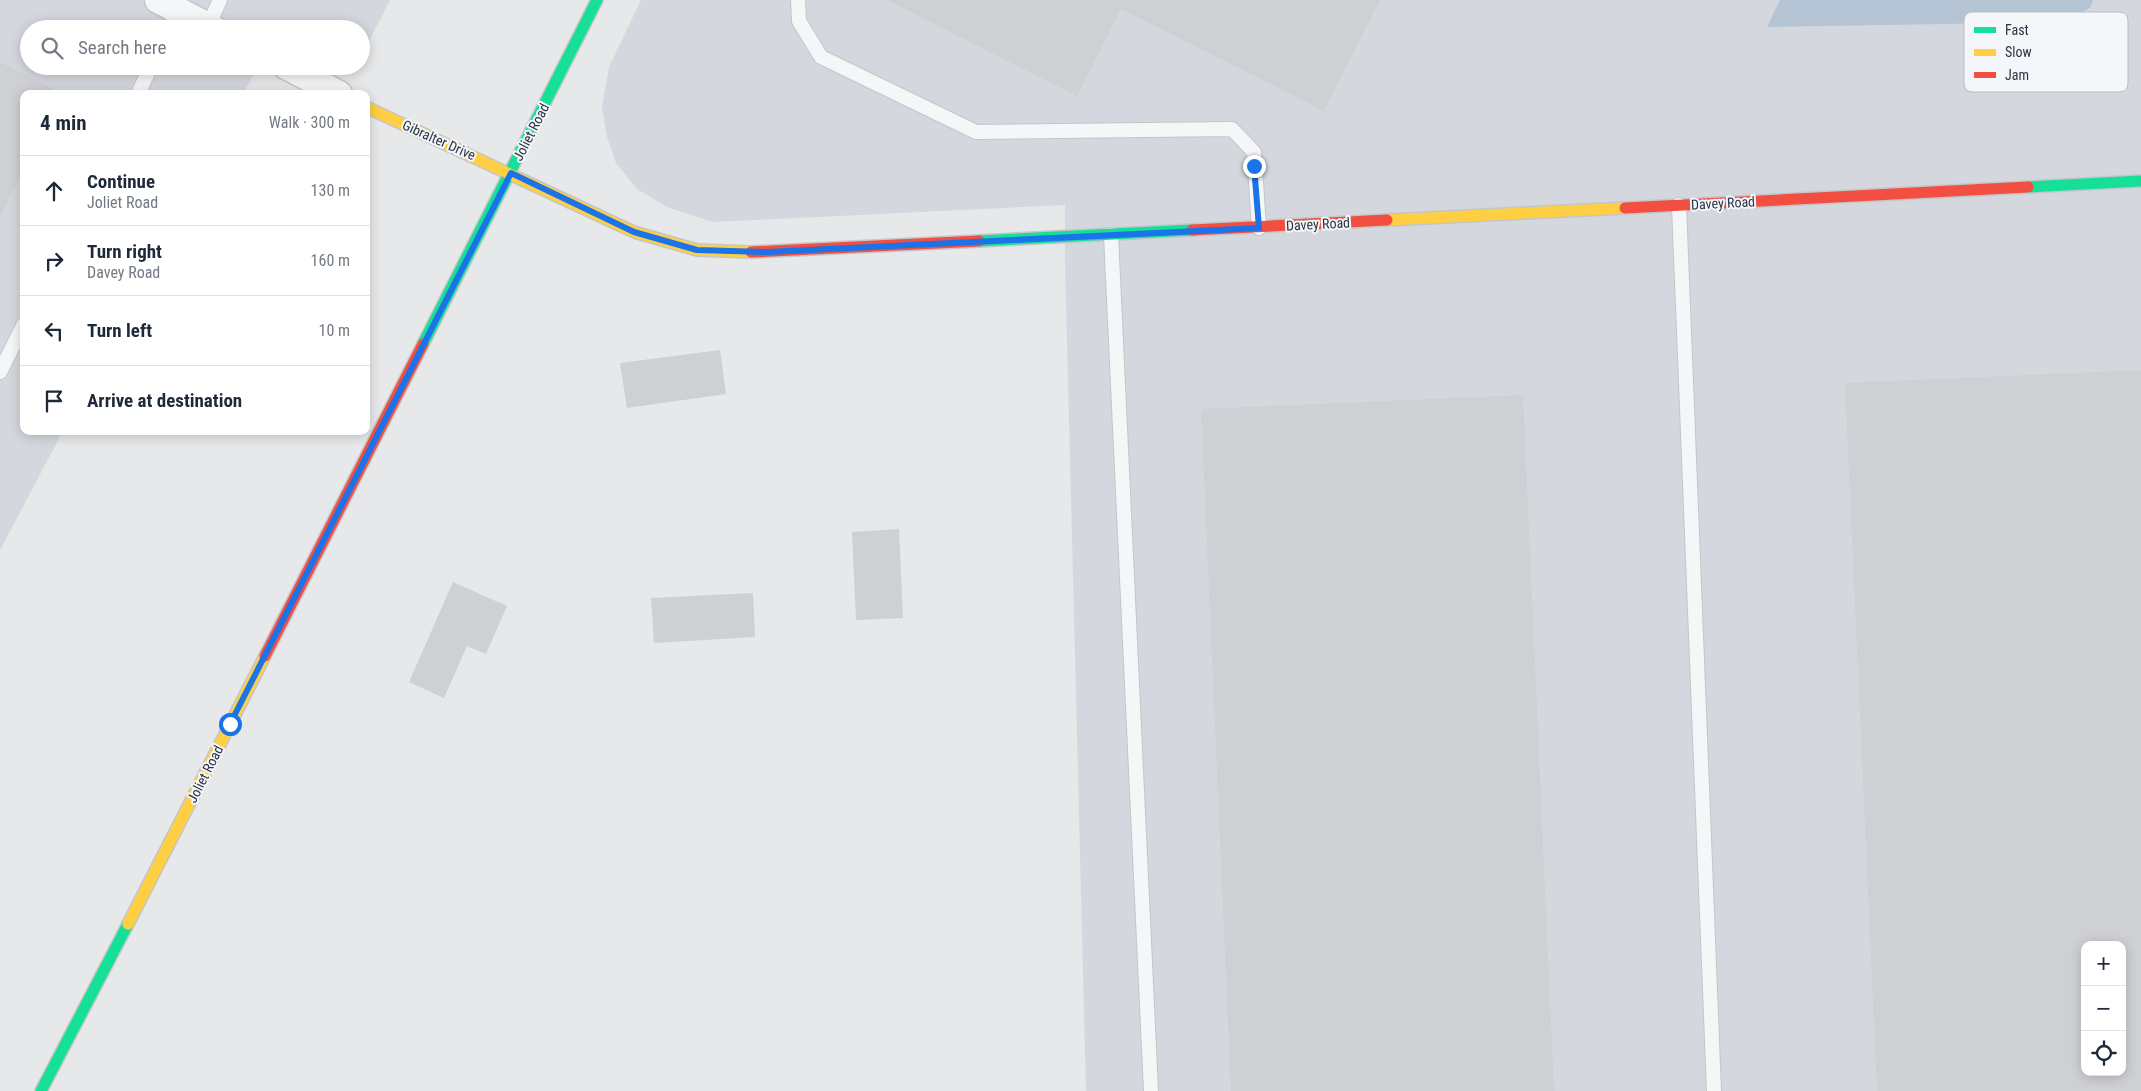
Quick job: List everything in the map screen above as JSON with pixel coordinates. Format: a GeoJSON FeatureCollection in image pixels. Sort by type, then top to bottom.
{"type":"FeatureCollection","features":[{"type":"Feature","properties":{"kind":"street","name":"Joliet Road"},"geometry":{"type":"LineString","coordinates":[[41,1091],[511,173],[597,0]]}},
{"type":"Feature","properties":{"kind":"street"},"geometry":{"type":"LineString","coordinates":[[169,13],[190,20]]}},
{"type":"Feature","properties":{"kind":"street"},"geometry":{"type":"LineString","coordinates":[[303,75],[331,90]]}},
{"type":"Feature","properties":{"kind":"street","name":"Gibralter Drive"},"geometry":{"type":"LineString","coordinates":[[370,109],[511,173]]}},
{"type":"Feature","properties":{"kind":"street","name":"Davey Road"},"geometry":{"type":"LineString","coordinates":[[511,173],[634,232],[697,250],[768,252],[2141,181]]}},
{"type":"Feature","properties":{"kind":"lane"},"geometry":{"type":"LineString","coordinates":[[213,20],[220,0]]}},
{"type":"Feature","properties":{"kind":"lane"},"geometry":{"type":"LineString","coordinates":[[798,0],[799,21],[820,57],[976,132],[1232,129],[1254,152],[1259,228]]}},
{"type":"Feature","properties":{"kind":"lane"},"geometry":{"type":"LineString","coordinates":[[140,90],[147,75]]}},
{"type":"Feature","properties":{"kind":"lane"},"geometry":{"type":"LineString","coordinates":[[1679,205],[1714,1091]]}},
{"type":"Feature","properties":{"kind":"lane"},"geometry":{"type":"LineString","coordinates":[[1111,235],[1152,1091]]}},
{"type":"Feature","properties":{"kind":"lane"},"geometry":{"type":"LineString","coordinates":[[0,372],[20,332]]}},
{"type":"Feature","properties":{"kind":"shaded area"},"geometry":{"type":"Polygon","coordinates":[[[0,0],[390,0],[370,39],[370,20],[20,20],[20,75],[253,75],[245,90],[20,90],[20,435],[61,435],[0,550],[0,0]]]}},
{"type":"Feature","properties":{"kind":"shaded area"},"geometry":{"type":"Polygon","coordinates":[[[641,0],[2141,0],[2141,1091],[1086,1091],[1065,205],[713,222],[667,207],[637,189],[616,163],[607,137],[602,107],[609,67],[641,0]]]}},
{"type":"Feature","properties":{"kind":"water"},"geometry":{"type":"Polygon","coordinates":[[[1780,0],[2093,0],[2090,8],[2082,12],[1964,12],[1964,24],[1767,27],[1780,0]]]}},
{"type":"Feature","properties":{"kind":"building"},"geometry":{"type":"Polygon","coordinates":[[[887,0],[1380,0],[1324,111],[1121,9],[1077,96],[887,0]]]}},
{"type":"Feature","properties":{"kind":"building"},"geometry":{"type":"Polygon","coordinates":[[[0,62],[20,72],[20,75],[25,75],[54,90],[20,90],[20,178],[0,216],[0,62]]]}},
{"type":"Feature","properties":{"kind":"building"},"geometry":{"type":"Polygon","coordinates":[[[720,350],[726,394],[627,408],[620,363],[720,350]]]}},
{"type":"Feature","properties":{"kind":"building"},"geometry":{"type":"Polygon","coordinates":[[[2141,370],[2141,1091],[1877,1091],[1845,383],[2141,370]]]}},
{"type":"Feature","properties":{"kind":"building"},"geometry":{"type":"Polygon","coordinates":[[[1523,395],[1554,1091],[1231,1091],[1201,409],[1523,395]]]}},
{"type":"Feature","properties":{"kind":"building"},"geometry":{"type":"Polygon","coordinates":[[[899,529],[903,618],[856,620],[852,532],[899,529]]]}},
{"type":"Feature","properties":{"kind":"building"},"geometry":{"type":"Polygon","coordinates":[[[453,582],[507,606],[486,654],[467,646],[444,698],[409,682],[453,582]]]}},
{"type":"Feature","properties":{"kind":"building"},"geometry":{"type":"Polygon","coordinates":[[[753,593],[755,637],[654,643],[651,598],[753,593]]]}},
{"type":"Feature","properties":{"kind":"traffic: fast"},"geometry":{"type":"LineString","coordinates":[[423,344],[597,0]]}},
{"type":"Feature","properties":{"kind":"traffic: fast"},"geometry":{"type":"LineString","coordinates":[[2028,187],[2141,181]]}},
{"type":"Feature","properties":{"kind":"traffic: fast"},"geometry":{"type":"LineString","coordinates":[[979,241],[1192,230]]}},
{"type":"Feature","properties":{"kind":"traffic: fast"},"geometry":{"type":"LineString","coordinates":[[41,1091],[128,924]]}},
{"type":"Feature","properties":{"kind":"traffic: slow"},"geometry":{"type":"LineString","coordinates":[[370,109],[634,232],[697,250],[751,252]]}},
{"type":"Feature","properties":{"kind":"traffic: slow"},"geometry":{"type":"LineString","coordinates":[[1387,220],[1625,208]]}},
{"type":"Feature","properties":{"kind":"traffic: slow"},"geometry":{"type":"LineString","coordinates":[[128,924],[265,656]]}},
{"type":"Feature","properties":{"kind":"traffic: jam"},"geometry":{"type":"LineString","coordinates":[[1625,208],[2028,187]]}},
{"type":"Feature","properties":{"kind":"traffic: jam"},"geometry":{"type":"LineString","coordinates":[[1192,230],[1387,220]]}},
{"type":"Feature","properties":{"kind":"traffic: jam"},"geometry":{"type":"LineString","coordinates":[[751,252],[979,241]]}},
{"type":"Feature","properties":{"kind":"traffic: jam"},"geometry":{"type":"LineString","coordinates":[[265,656],[423,344]]}},
{"type":"Feature","properties":{"kind":"route"},"geometry":{"type":"LineString","coordinates":[[230,724],[511,173],[634,232],[697,250],[768,252],[1259,228],[1254,166]]}}]}
